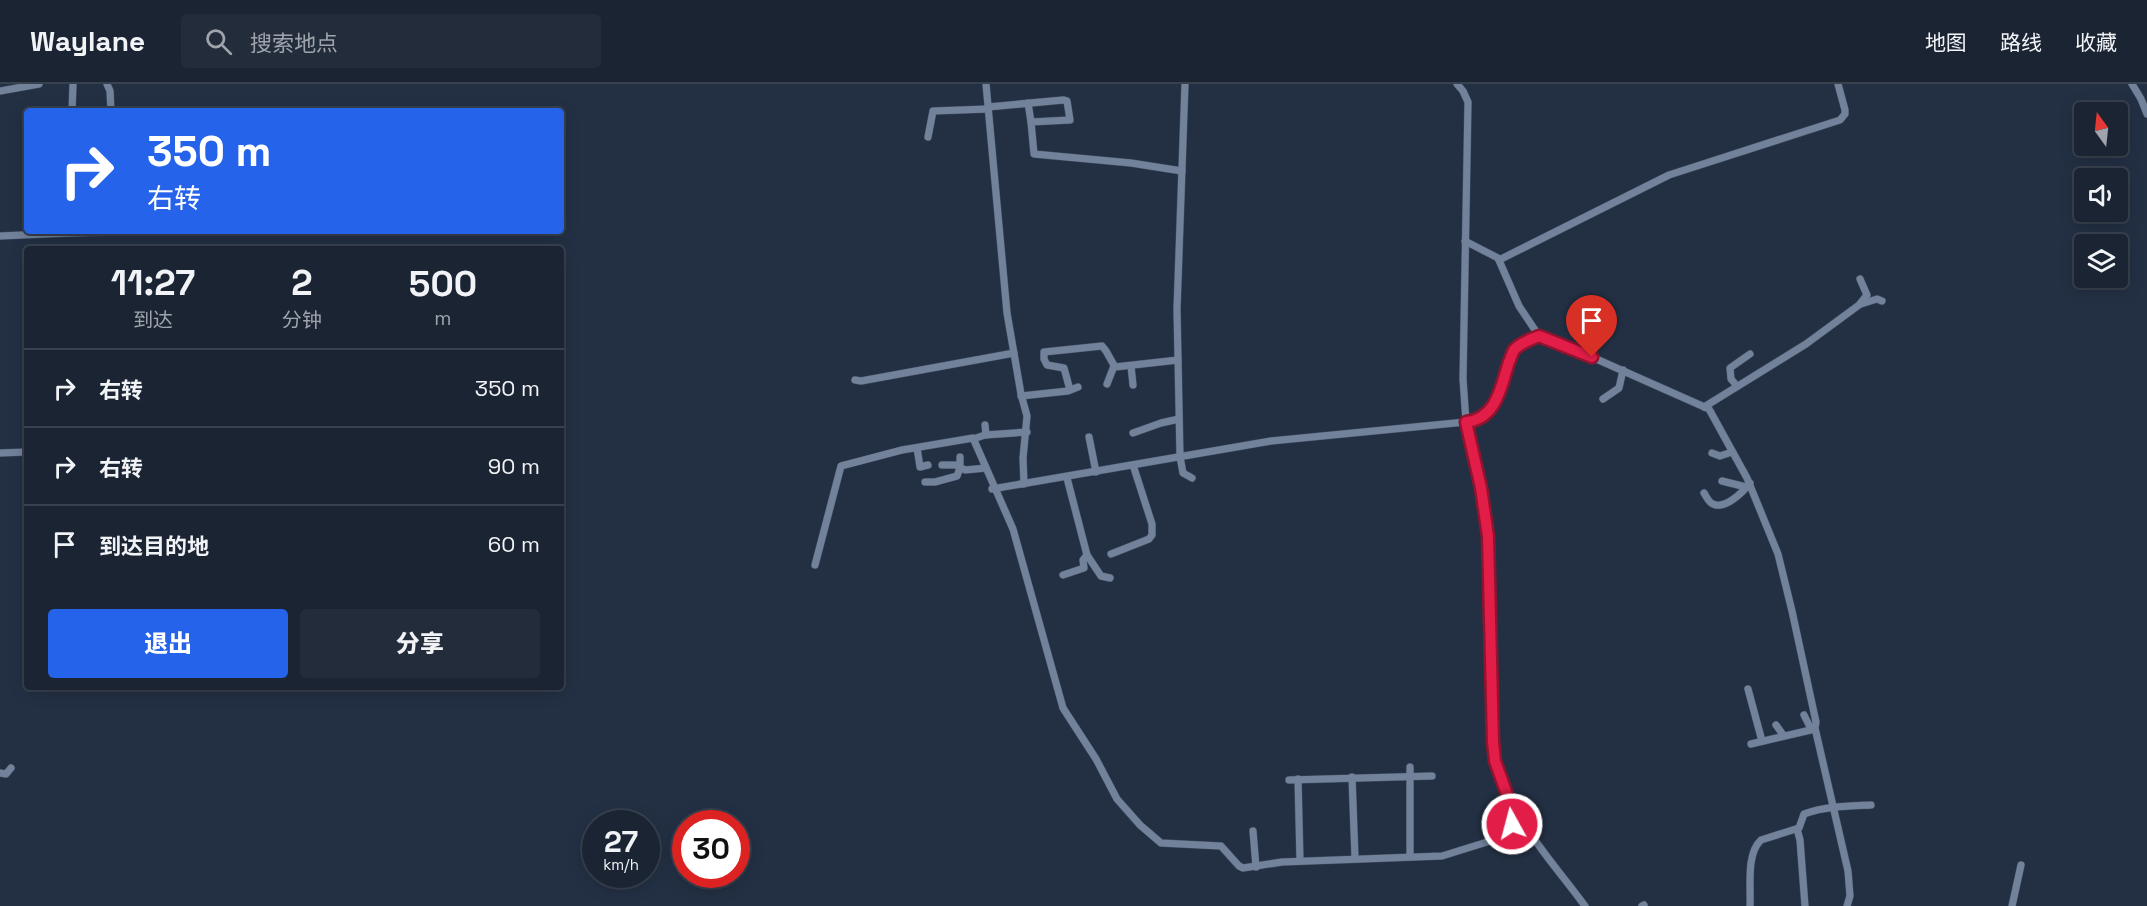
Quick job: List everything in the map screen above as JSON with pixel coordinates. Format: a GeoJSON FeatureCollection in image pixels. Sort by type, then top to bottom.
{"type":"FeatureCollection","features":[{"type":"Feature","properties":{"kind":"street"},"geometry":{"type":"LineString","coordinates":[[0,91],[39,84]]}},
{"type":"Feature","properties":{"kind":"street"},"geometry":{"type":"LineString","coordinates":[[72,108],[73,84]]}},
{"type":"Feature","properties":{"kind":"street"},"geometry":{"type":"LineString","coordinates":[[107,84],[110,91],[111,108]]}},
{"type":"Feature","properties":{"kind":"street"},"geometry":{"type":"LineString","coordinates":[[986,84],[1007,313],[1021,396],[1027,416],[1023,458],[1024,484]]}},
{"type":"Feature","properties":{"kind":"street"},"geometry":{"type":"LineString","coordinates":[[1185,84],[1177,309],[1180,457],[1183,473],[1192,478]]}},
{"type":"Feature","properties":{"kind":"street"},"geometry":{"type":"LineString","coordinates":[[1457,84],[1468,102],[1463,380],[1466,422],[1481,488],[1488,536],[1495,761],[1521,822],[1585,906]]}},
{"type":"Feature","properties":{"kind":"street"},"geometry":{"type":"LineString","coordinates":[[1499,260],[1669,175],[1840,120],[1845,110],[1838,84]]}},
{"type":"Feature","properties":{"kind":"street"},"geometry":{"type":"LineString","coordinates":[[2132,84],[2147,114]]}},
{"type":"Feature","properties":{"kind":"street"},"geometry":{"type":"LineString","coordinates":[[928,137],[933,111],[1068,101],[1070,120],[1031,122]]}},
{"type":"Feature","properties":{"kind":"street"},"geometry":{"type":"LineString","coordinates":[[1028,103],[1034,154],[1131,163],[1182,171]]}},
{"type":"Feature","properties":{"kind":"street"},"geometry":{"type":"LineString","coordinates":[[0,236],[34,234]]}},
{"type":"Feature","properties":{"kind":"street"},"geometry":{"type":"LineString","coordinates":[[1465,241],[1499,260],[1519,306],[1539,336],[1623,370],[1709,409],[1758,501],[1778,554],[1816,723],[1813,729],[1751,744]]}},
{"type":"Feature","properties":{"kind":"street"},"geometry":{"type":"LineString","coordinates":[[1704,407],[1806,344],[1859,305],[1867,295],[1860,279]]}},
{"type":"Feature","properties":{"kind":"street"},"geometry":{"type":"LineString","coordinates":[[1859,305],[1877,300],[1882,301]]}},
{"type":"Feature","properties":{"kind":"street"},"geometry":{"type":"LineString","coordinates":[[993,489],[1270,441],[1476,421],[1494,406],[1513,351],[1524,342],[1539,336]]}},
{"type":"Feature","properties":{"kind":"street"},"geometry":{"type":"LineString","coordinates":[[1021,396],[1074,389],[1064,368],[1047,365],[1044,352],[1102,346],[1114,366],[1107,384]]}},
{"type":"Feature","properties":{"kind":"street"},"geometry":{"type":"LineString","coordinates":[[855,381],[1014,353]]}},
{"type":"Feature","properties":{"kind":"street"},"geometry":{"type":"LineString","coordinates":[[1737,386],[1731,379],[1730,368],[1750,354]]}},
{"type":"Feature","properties":{"kind":"street"},"geometry":{"type":"LineString","coordinates":[[1114,366],[1178,360]]}},
{"type":"Feature","properties":{"kind":"street"},"geometry":{"type":"LineString","coordinates":[[1131,366],[1133,385]]}},
{"type":"Feature","properties":{"kind":"street"},"geometry":{"type":"LineString","coordinates":[[1603,399],[1619,388],[1623,370]]}},
{"type":"Feature","properties":{"kind":"street"},"geometry":{"type":"LineString","coordinates":[[1133,433],[1179,419]]}},
{"type":"Feature","properties":{"kind":"street"},"geometry":{"type":"LineString","coordinates":[[986,425],[986,435]]}},
{"type":"Feature","properties":{"kind":"street"},"geometry":{"type":"LineString","coordinates":[[815,565],[841,466],[968,438],[1026,432]]}},
{"type":"Feature","properties":{"kind":"street"},"geometry":{"type":"LineString","coordinates":[[1089,436],[1096,472]]}},
{"type":"Feature","properties":{"kind":"street"},"geometry":{"type":"LineString","coordinates":[[973,439],[993,489],[1008,517],[1017,543],[1064,708],[1096,759],[1117,799],[1140,825],[1161,843],[1218,845],[1243,868],[1300,861],[1442,856],[1500,838],[1521,822]]}},
{"type":"Feature","properties":{"kind":"street"},"geometry":{"type":"LineString","coordinates":[[917,448],[920,467],[928,465]]}},
{"type":"Feature","properties":{"kind":"street"},"geometry":{"type":"LineString","coordinates":[[0,453],[24,452]]}},
{"type":"Feature","properties":{"kind":"street"},"geometry":{"type":"LineString","coordinates":[[1712,453],[1720,456],[1732,452]]}},
{"type":"Feature","properties":{"kind":"street"},"geometry":{"type":"LineString","coordinates":[[925,482],[957,476],[960,456]]}},
{"type":"Feature","properties":{"kind":"street"},"geometry":{"type":"LineString","coordinates":[[942,465],[952,465],[965,470],[986,468]]}},
{"type":"Feature","properties":{"kind":"street"},"geometry":{"type":"LineString","coordinates":[[1111,554],[1149,539],[1152,535],[1152,524],[1133,465]]}},
{"type":"Feature","properties":{"kind":"street"},"geometry":{"type":"LineString","coordinates":[[1067,478],[1087,555],[1101,576],[1110,578]]}},
{"type":"Feature","properties":{"kind":"street"},"geometry":{"type":"LineString","coordinates":[[1722,481],[1748,485]]}},
{"type":"Feature","properties":{"kind":"street"},"geometry":{"type":"LineString","coordinates":[[1704,493],[1715,506],[1722,505],[1737,496],[1748,485]]}},
{"type":"Feature","properties":{"kind":"street"},"geometry":{"type":"LineString","coordinates":[[1063,574],[1084,568],[1083,560],[1087,555]]}},
{"type":"Feature","properties":{"kind":"street"},"geometry":{"type":"LineString","coordinates":[[1748,689],[1762,741]]}},
{"type":"Feature","properties":{"kind":"street"},"geometry":{"type":"LineString","coordinates":[[1804,715],[1813,729],[1848,872],[1850,896],[1847,906]]}},
{"type":"Feature","properties":{"kind":"street"},"geometry":{"type":"LineString","coordinates":[[1776,725],[1784,736]]}},
{"type":"Feature","properties":{"kind":"street"},"geometry":{"type":"LineString","coordinates":[[1410,767],[1410,857]]}},
{"type":"Feature","properties":{"kind":"street"},"geometry":{"type":"LineString","coordinates":[[0,773],[6,774],[11,768]]}},
{"type":"Feature","properties":{"kind":"street"},"geometry":{"type":"LineString","coordinates":[[1289,780],[1432,776]]}},
{"type":"Feature","properties":{"kind":"street"},"geometry":{"type":"LineString","coordinates":[[1352,777],[1355,858]]}},
{"type":"Feature","properties":{"kind":"street"},"geometry":{"type":"LineString","coordinates":[[1298,779],[1300,861]]}},
{"type":"Feature","properties":{"kind":"street"},"geometry":{"type":"LineString","coordinates":[[1805,906],[1800,840],[1797,829],[1804,814],[1833,807],[1871,805]]}},
{"type":"Feature","properties":{"kind":"street"},"geometry":{"type":"LineString","coordinates":[[1493,818],[1512,824],[1521,822]]}},
{"type":"Feature","properties":{"kind":"street"},"geometry":{"type":"LineString","coordinates":[[1750,906],[1752,858],[1757,844],[1770,837],[1797,829]]}},
{"type":"Feature","properties":{"kind":"street"},"geometry":{"type":"LineString","coordinates":[[1253,831],[1256,867]]}},
{"type":"Feature","properties":{"kind":"street"},"geometry":{"type":"LineString","coordinates":[[2012,906],[2021,865]]}},
{"type":"Feature","properties":{"kind":"route"},"geometry":{"type":"LineString","coordinates":[[1512,824],[1520,820],[1500,779],[1495,761],[1488,536],[1481,488],[1466,422],[1476,421],[1494,406],[1513,351],[1524,342],[1539,336],[1592,357]]}}]}
